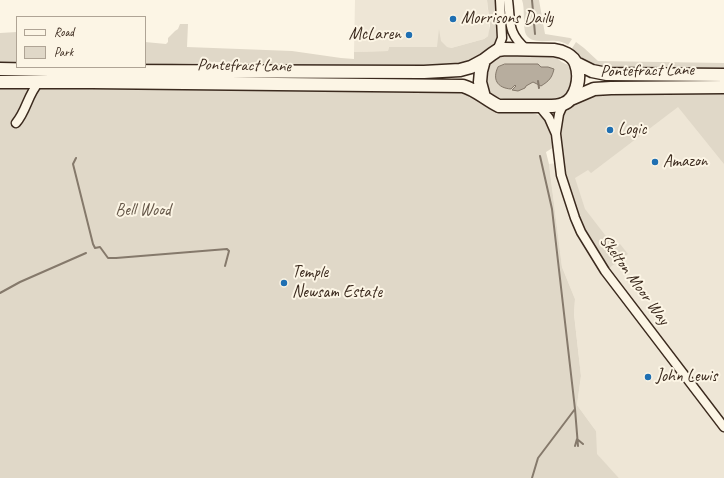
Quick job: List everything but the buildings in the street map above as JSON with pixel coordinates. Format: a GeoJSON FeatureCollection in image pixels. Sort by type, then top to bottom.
{"type":"FeatureCollection","features":[{"type":"Feature","properties":{"kind":"highway"},"geometry":{"type":"LineString","coordinates":[[505,49],[554,50],[563,52],[570,56],[576,63],[578,75],[577,87],[568,101],[552,107],[499,106],[484,97],[480,82],[484,60],[496,51],[505,49]]}},
{"type":"Feature","properties":{"kind":"highway","name":"Pontefract Lane"},"geometry":{"type":"LineString","coordinates":[[0,69],[98,71],[424,72],[460,70],[471,67],[484,60]]}},
{"type":"Feature","properties":{"kind":"highway","name":"Pontefract Lane"},"geometry":{"type":"LineString","coordinates":[[576,63],[592,71],[608,74],[724,75]]}},
{"type":"Feature","properties":{"kind":"highway","name":"Pontefract Lane"},"geometry":{"type":"LineString","coordinates":[[0,82],[463,86],[478,92],[484,97]]}},
{"type":"Feature","properties":{"kind":"highway","name":"Pontefract Lane"},"geometry":{"type":"LineString","coordinates":[[568,101],[594,89],[724,87]]}},
{"type":"Feature","properties":{"kind":"street"},"geometry":{"type":"LineString","coordinates":[[496,51],[502,38],[500,0]]}},
{"type":"Feature","properties":{"kind":"street"},"geometry":{"type":"LineString","coordinates":[[508,0],[511,31],[518,42],[526,50]]}},
{"type":"Feature","properties":{"kind":"street"},"geometry":{"type":"LineString","coordinates":[[22,82],[28,98]]}},
{"type":"Feature","properties":{"kind":"street"},"geometry":{"type":"LineString","coordinates":[[16,123],[22,116],[32,90],[39,82]]}},
{"type":"Feature","properties":{"kind":"street","name":"Skelton Moor Way"},"geometry":{"type":"LineString","coordinates":[[568,101],[559,114],[556,134],[561,175],[574,218],[605,271],[724,427]]}},
{"type":"Feature","properties":{"kind":"street","name":"Skelton Moor Way"},"geometry":{"type":"LineString","coordinates":[[539,106],[549,118],[556,134]]}},
{"type":"Feature","properties":{"kind":"shaded area"},"geometry":{"type":"Polygon","coordinates":[[[355,0],[487,0],[490,32],[484,39],[451,48],[389,47],[388,51],[354,52],[355,0]]]}},
{"type":"Feature","properties":{"kind":"shaded area"},"geometry":{"type":"Polygon","coordinates":[[[505,64],[538,64],[541,67],[554,69],[550,79],[541,86],[533,82],[518,91],[512,90],[516,86],[515,85],[511,89],[502,87],[497,82],[496,71],[498,67],[505,64]]]}},
{"type":"Feature","properties":{"kind":"shaded area"},"geometry":{"type":"Polygon","coordinates":[[[724,103],[724,478],[619,478],[596,454],[596,431],[577,405],[581,376],[574,314],[575,299],[562,267],[549,164],[578,160],[589,109],[724,103]]]}},
{"type":"Feature","properties":{"kind":"green space"},"geometry":{"type":"Polygon","coordinates":[[[487,0],[497,0],[500,41],[472,62],[446,66],[253,65],[226,62],[146,65],[146,42],[166,44],[168,42],[168,38],[178,29],[180,24],[188,24],[187,47],[292,51],[354,59],[354,52],[388,51],[389,47],[437,47],[439,29],[441,41],[447,47],[451,48],[484,39],[488,36],[490,26],[487,0]]]}},
{"type":"Feature","properties":{"kind":"green space"},"geometry":{"type":"Polygon","coordinates":[[[522,0],[539,0],[545,34],[572,39],[568,45],[558,41],[538,41],[530,39],[524,28],[522,0]]]}},
{"type":"Feature","properties":{"kind":"green space"},"geometry":{"type":"Polygon","coordinates":[[[16,32],[16,65],[0,64],[0,33],[16,32]]]}},
{"type":"Feature","properties":{"kind":"green space"},"geometry":{"type":"Polygon","coordinates":[[[576,42],[598,61],[724,63],[724,71],[707,71],[690,68],[663,70],[603,69],[585,63],[571,50],[576,42]]]}},
{"type":"Feature","properties":{"kind":"green space"},"geometry":{"type":"Polygon","coordinates":[[[501,56],[556,56],[562,62],[570,65],[573,80],[568,91],[559,98],[541,100],[513,100],[498,97],[492,94],[488,89],[486,82],[490,64],[493,60],[501,56]]]}},
{"type":"Feature","properties":{"kind":"green space","name":"Temple Newsam Estate"},"geometry":{"type":"Polygon","coordinates":[[[156,86],[466,92],[497,112],[524,112],[537,115],[542,118],[546,123],[554,147],[546,152],[549,164],[562,267],[575,299],[574,314],[581,376],[577,405],[596,431],[597,454],[619,478],[0,478],[0,88],[156,86]]]}},
{"type":"Feature","properties":{"kind":"green space"},"geometry":{"type":"Polygon","coordinates":[[[724,87],[724,164],[678,107],[591,173],[588,170],[575,178],[585,209],[615,248],[620,244],[628,254],[605,271],[568,199],[557,124],[568,102],[582,93],[724,87]]]}},
{"type":"Feature","properties":{"kind":"waterway"},"geometry":{"type":"LineString","coordinates":[[532,0],[535,34]]}},
{"type":"Feature","properties":{"kind":"waterway"},"geometry":{"type":"LineString","coordinates":[[538,81],[539,88]]}},
{"type":"Feature","properties":{"kind":"waterway"},"geometry":{"type":"LineString","coordinates":[[532,478],[538,458],[575,409],[552,209],[540,156]]}},
{"type":"Feature","properties":{"kind":"waterway"},"geometry":{"type":"LineString","coordinates":[[76,158],[73,164],[93,244],[95,248],[100,247],[108,258],[227,249],[229,251],[225,266]]}},
{"type":"Feature","properties":{"kind":"waterway"},"geometry":{"type":"LineString","coordinates":[[0,293],[20,282],[86,253]]}},
{"type":"Feature","properties":{"kind":"waterway"},"geometry":{"type":"LineString","coordinates":[[575,409],[578,446]]}},
{"type":"Feature","properties":{"kind":"waterway"},"geometry":{"type":"LineString","coordinates":[[575,446],[577,439],[583,444]]}},
{"type":"Feature","properties":{"kind":"place","name":"Morrisons Daily"},"geometry":{"type":"Point","coordinates":[453,19]}},
{"type":"Feature","properties":{"kind":"place","name":"McLaren"},"geometry":{"type":"Point","coordinates":[409,35]}},
{"type":"Feature","properties":{"kind":"place","name":"Logic"},"geometry":{"type":"Point","coordinates":[610,130]}},
{"type":"Feature","properties":{"kind":"place","name":"Amazon"},"geometry":{"type":"Point","coordinates":[655,162]}},
{"type":"Feature","properties":{"kind":"place","name":"Temple Newsam Estate"},"geometry":{"type":"Point","coordinates":[284,283]}},
{"type":"Feature","properties":{"kind":"place","name":"John Lewis"},"geometry":{"type":"Point","coordinates":[648,377]}},
{"type":"Feature","properties":{"kind":"park label","name":"Bell Wood"},"geometry":{"type":"Point","coordinates":[143,211]}}]}
